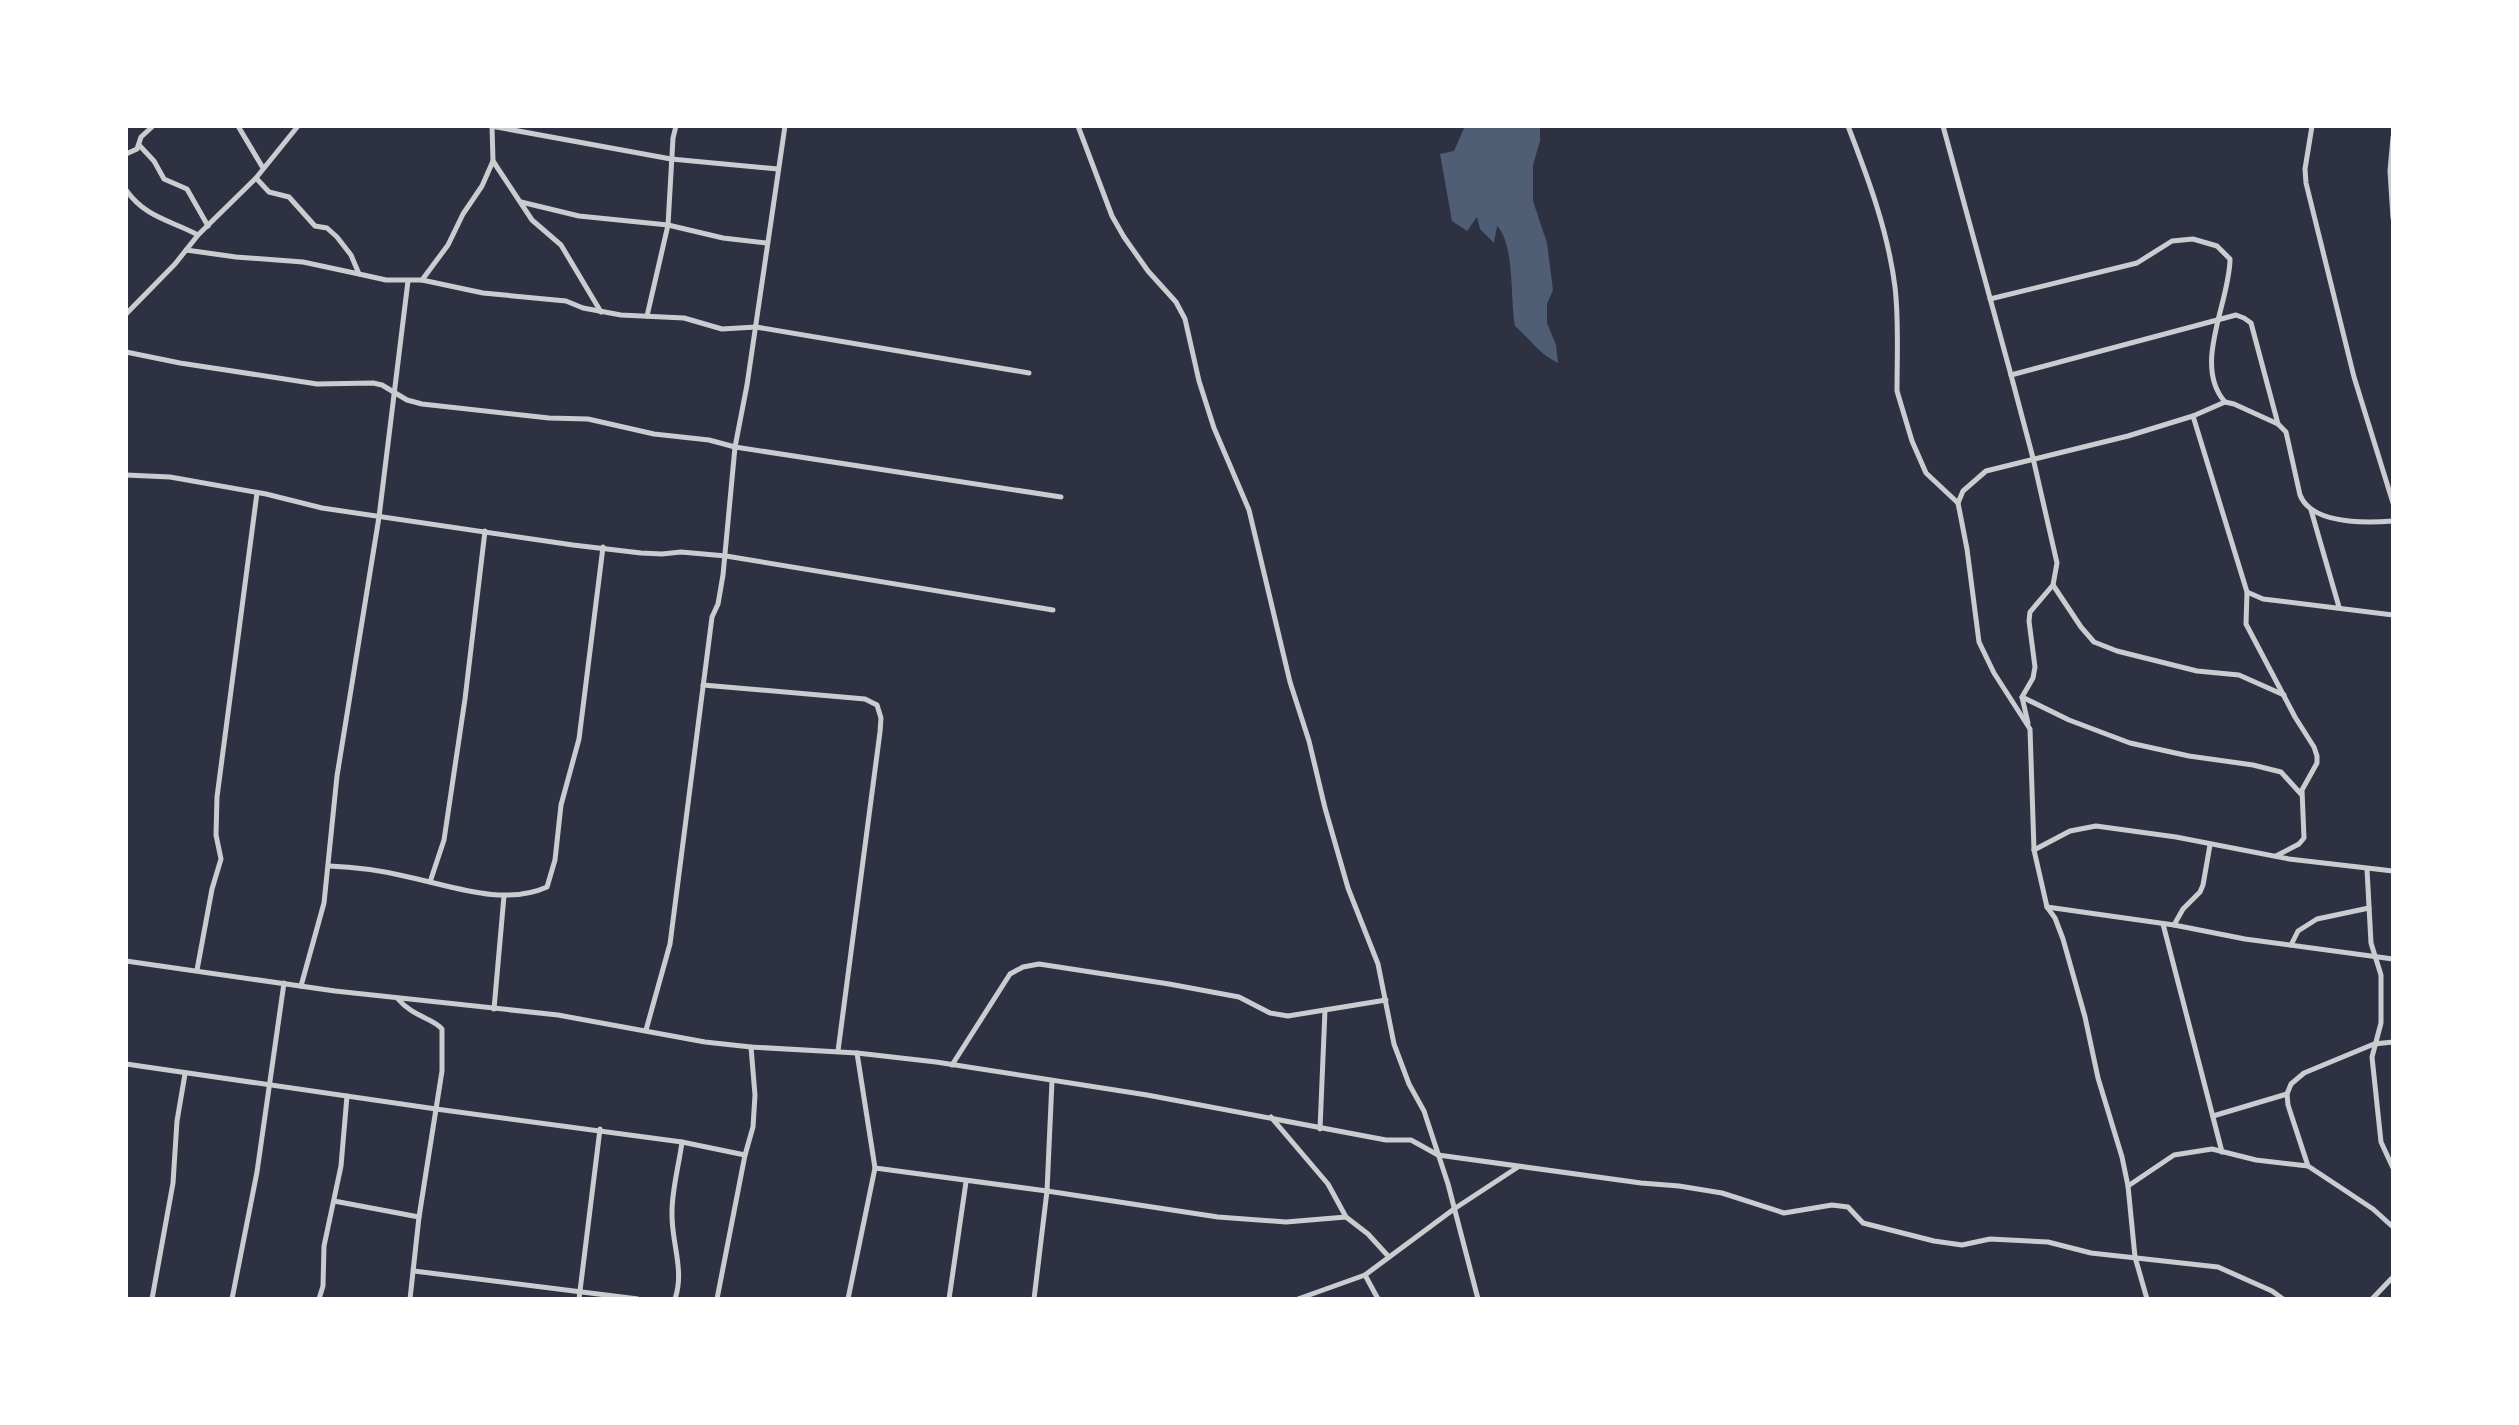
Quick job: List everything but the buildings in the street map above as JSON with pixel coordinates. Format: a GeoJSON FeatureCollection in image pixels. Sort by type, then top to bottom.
{"type":"FeatureCollection","features":[{"type":"Feature","properties":{"kind":"street"},"geometry":{"type":"LineString","coordinates":[[139,126],[145,133]]}},
{"type":"Feature","properties":{"kind":"street"},"geometry":{"type":"LineString","coordinates":[[126,153],[137,149],[141,137],[153,126]]}},
{"type":"Feature","properties":{"kind":"street"},"geometry":{"type":"LineString","coordinates":[[238,126],[263,168]]}},
{"type":"Feature","properties":{"kind":"street"},"geometry":{"type":"LineString","coordinates":[[126,314],[146,296],[198,235],[256,178],[298,126]]}},
{"type":"Feature","properties":{"kind":"street"},"geometry":{"type":"LineString","coordinates":[[422,280],[448,245],[463,214],[482,186],[493,161],[491,126],[671,159],[778,169]]}},
{"type":"Feature","properties":{"kind":"street"},"geometry":{"type":"LineString","coordinates":[[647,316],[668,225],[671,159],[676,126]]}},
{"type":"Feature","properties":{"kind":"street"},"geometry":{"type":"LineString","coordinates":[[646,1030],[670,944],[712,617],[718,604],[726,556],[735,447],[756,327],[785,126]]}},
{"type":"Feature","properties":{"kind":"street"},"geometry":{"type":"LineString","coordinates":[[1078,126],[1112,216],[1148,271],[1176,302],[1185,319],[1199,381],[1214,428],[1249,510],[1290,682],[1309,741],[1325,808],[1348,888],[1378,964],[1394,1044],[1409,1084],[1424,1111],[1478,1299]]}},
{"type":"Feature","properties":{"kind":"street"},"geometry":{"type":"LineString","coordinates":[[1848,126],[1868,175],[1891,263],[1895,287],[1897,391],[1900,405],[1926,473],[1958,503]]}},
{"type":"Feature","properties":{"kind":"street"},"geometry":{"type":"LineString","coordinates":[[1943,126],[2033,458],[2056,554],[2053,585],[2030,612],[2035,667],[2033,678],[2022,697],[2030,729],[2034,849],[2047,907],[2055,918],[2063,939],[2128,1186],[2135,1257],[2147,1299]]}},
{"type":"Feature","properties":{"kind":"street"},"geometry":{"type":"LineString","coordinates":[[2312,126],[2305,169],[2306,183],[2354,377],[2393,503]]}},
{"type":"Feature","properties":{"kind":"street"},"geometry":{"type":"LineString","coordinates":[[2393,138],[2390,184],[2393,218]]}},
{"type":"Feature","properties":{"kind":"street"},"geometry":{"type":"LineString","coordinates":[[139,145],[154,161],[164,179],[187,189],[208,226]]}},
{"type":"Feature","properties":{"kind":"street"},"geometry":{"type":"LineString","coordinates":[[493,161],[532,220],[561,245],[601,312]]}},
{"type":"Feature","properties":{"kind":"street"},"geometry":{"type":"LineString","coordinates":[[256,178],[269,192],[289,197],[314,226],[327,229],[337,237],[351,255],[359,274]]}},
{"type":"Feature","properties":{"kind":"street"},"geometry":{"type":"LineString","coordinates":[[126,190],[136,204],[151,215],[198,235]]}},
{"type":"Feature","properties":{"kind":"street"},"geometry":{"type":"LineString","coordinates":[[521,202],[579,216],[668,225],[723,238],[766,243]]}},
{"type":"Feature","properties":{"kind":"street"},"geometry":{"type":"LineString","coordinates":[[1990,299],[2137,263],[2172,241],[2193,239],[2217,246],[2230,259],[2230,276],[2217,320],[2213,376],[2225,402]]}},
{"type":"Feature","properties":{"kind":"street"},"geometry":{"type":"LineString","coordinates":[[186,250],[303,262],[386,280],[422,280],[483,293],[566,301],[601,312],[684,318],[722,329],[756,327],[1029,373]]}},
{"type":"Feature","properties":{"kind":"street"},"geometry":{"type":"LineString","coordinates":[[301,986],[324,903],[337,776],[379,517],[408,281]]}},
{"type":"Feature","properties":{"kind":"street"},"geometry":{"type":"LineString","coordinates":[[2011,375],[2236,316],[2251,323],[2278,424]]}},
{"type":"Feature","properties":{"kind":"street"},"geometry":{"type":"LineString","coordinates":[[126,352],[317,384],[373,383],[394,390],[407,400],[422,404],[537,417],[596,420],[654,434],[709,440],[735,447],[1061,497]]}},
{"type":"Feature","properties":{"kind":"street"},"geometry":{"type":"LineString","coordinates":[[2030,729],[1994,673],[1979,642],[1958,503],[1963,491],[1986,471],[2127,436],[2193,416],[2225,402],[2278,424],[2286,432],[2300,495],[2303,504],[2311,510],[2331,518],[2363,523],[2393,520]]}},
{"type":"Feature","properties":{"kind":"street"},"geometry":{"type":"LineString","coordinates":[[2193,416],[2247,592],[2246,624],[2317,756],[2317,763],[2301,794],[2304,838],[2299,844],[2275,857]]}},
{"type":"Feature","properties":{"kind":"street"},"geometry":{"type":"LineString","coordinates":[[126,475],[170,477],[322,508],[464,530],[640,553],[681,552],[726,556],[1053,610]]}},
{"type":"Feature","properties":{"kind":"street"},"geometry":{"type":"LineString","coordinates":[[197,970],[220,859],[216,835],[217,797],[257,493]]}},
{"type":"Feature","properties":{"kind":"street"},"geometry":{"type":"LineString","coordinates":[[2311,510],[2339,607]]}},
{"type":"Feature","properties":{"kind":"street"},"geometry":{"type":"LineString","coordinates":[[430,882],[444,840],[465,699],[485,531]]}},
{"type":"Feature","properties":{"kind":"street"},"geometry":{"type":"LineString","coordinates":[[329,866],[369,869],[504,896],[529,895],[547,887],[555,860],[561,806],[579,739],[603,547]]}},
{"type":"Feature","properties":{"kind":"street"},"geometry":{"type":"LineString","coordinates":[[2053,585],[2094,642],[2117,651],[2197,671],[2239,675],[2286,695]]}},
{"type":"Feature","properties":{"kind":"street"},"geometry":{"type":"LineString","coordinates":[[2247,592],[2263,599],[2393,615]]}},
{"type":"Feature","properties":{"kind":"street"},"geometry":{"type":"LineString","coordinates":[[703,685],[865,699],[877,705],[881,718],[880,732],[838,1051]]}},
{"type":"Feature","properties":{"kind":"street"},"geometry":{"type":"LineString","coordinates":[[2022,697],[2069,720],[2130,743],[2281,772],[2301,794]]}},
{"type":"Feature","properties":{"kind":"street"},"geometry":{"type":"LineString","coordinates":[[2034,849],[2070,831],[2096,826],[2275,857],[2393,871]]}},
{"type":"Feature","properties":{"kind":"street"},"geometry":{"type":"LineString","coordinates":[[2174,925],[2183,909],[2200,892],[2210,845]]}},
{"type":"Feature","properties":{"kind":"street"},"geometry":{"type":"LineString","coordinates":[[2367,869],[2371,943],[2381,975],[2382,1007],[2379,1034],[2372,1057],[2381,1142],[2393,1168]]}},
{"type":"Feature","properties":{"kind":"street"},"geometry":{"type":"LineString","coordinates":[[494,1009],[504,896]]}},
{"type":"Feature","properties":{"kind":"street"},"geometry":{"type":"LineString","coordinates":[[2047,907],[2174,925],[2245,939],[2393,959]]}},
{"type":"Feature","properties":{"kind":"street"},"geometry":{"type":"LineString","coordinates":[[2291,945],[2298,930],[2317,919],[2370,908]]}},
{"type":"Feature","properties":{"kind":"street"},"geometry":{"type":"LineString","coordinates":[[2163,924],[2222,1152]]}},
{"type":"Feature","properties":{"kind":"street"},"geometry":{"type":"LineString","coordinates":[[126,961],[398,999],[558,1015],[705,1042],[838,1051],[952,1065],[1271,1117],[1320,1129],[1386,1140],[1411,1140],[1438,1155],[1721,1194],[1784,1213],[1832,1205],[1847,1207],[1863,1223],[1934,1241],[1962,1245],[1990,1239],[2048,1242],[2091,1253],[2218,1267],[2272,1291],[2283,1299]]}},
{"type":"Feature","properties":{"kind":"street"},"geometry":{"type":"LineString","coordinates":[[952,1065],[1010,974],[1023,967],[1039,964],[1239,997],[1270,1013],[1288,1016],[1386,1000]]}},
{"type":"Feature","properties":{"kind":"street"},"geometry":{"type":"LineString","coordinates":[[232,1299],[257,1172],[284,982]]}},
{"type":"Feature","properties":{"kind":"street"},"geometry":{"type":"LineString","coordinates":[[398,999],[414,1014],[439,1025],[442,1029],[442,1071],[419,1217],[410,1299]]}},
{"type":"Feature","properties":{"kind":"street"},"geometry":{"type":"LineString","coordinates":[[1320,1129],[1325,1010]]}},
{"type":"Feature","properties":{"kind":"street"},"geometry":{"type":"LineString","coordinates":[[2308,1166],[2288,1105],[2287,1094],[2291,1084],[2304,1073],[2374,1044],[2393,1042]]}},
{"type":"Feature","properties":{"kind":"street"},"geometry":{"type":"LineString","coordinates":[[717,1299],[753,1127],[755,1095],[751,1047]]}},
{"type":"Feature","properties":{"kind":"street"},"geometry":{"type":"LineString","coordinates":[[848,1299],[875,1168],[857,1053]]}},
{"type":"Feature","properties":{"kind":"street"},"geometry":{"type":"LineString","coordinates":[[126,1064],[436,1109],[600,1129],[745,1155]]}},
{"type":"Feature","properties":{"kind":"street"},"geometry":{"type":"LineString","coordinates":[[152,1299],[173,1183],[177,1121],[185,1074]]}},
{"type":"Feature","properties":{"kind":"street"},"geometry":{"type":"LineString","coordinates":[[1034,1299],[1047,1191],[1052,1081]]}},
{"type":"Feature","properties":{"kind":"street"},"geometry":{"type":"LineString","coordinates":[[2213,1116],[2287,1094]]}},
{"type":"Feature","properties":{"kind":"street"},"geometry":{"type":"LineString","coordinates":[[319,1299],[323,1286],[324,1246],[346,1130],[347,1096]]}},
{"type":"Feature","properties":{"kind":"street"},"geometry":{"type":"LineString","coordinates":[[1271,1117],[1328,1184],[1346,1217],[1368,1234],[1390,1257]]}},
{"type":"Feature","properties":{"kind":"street"},"geometry":{"type":"LineString","coordinates":[[579,1299],[600,1129]]}},
{"type":"Feature","properties":{"kind":"street"},"geometry":{"type":"LineString","coordinates":[[675,1299],[680,1287],[680,1271],[672,1211],[682,1142]]}},
{"type":"Feature","properties":{"kind":"street"},"geometry":{"type":"LineString","coordinates":[[2128,1186],[2174,1155],[2212,1149],[2256,1160],[2308,1166],[2373,1209],[2393,1227]]}},
{"type":"Feature","properties":{"kind":"street"},"geometry":{"type":"LineString","coordinates":[[1298,1299],[1365,1275],[1454,1209],[1518,1167]]}},
{"type":"Feature","properties":{"kind":"street"},"geometry":{"type":"LineString","coordinates":[[875,1168],[1218,1217],[1286,1222],[1346,1217]]}},
{"type":"Feature","properties":{"kind":"street"},"geometry":{"type":"LineString","coordinates":[[949,1299],[966,1182]]}},
{"type":"Feature","properties":{"kind":"street"},"geometry":{"type":"LineString","coordinates":[[334,1201],[419,1217]]}},
{"type":"Feature","properties":{"kind":"street"},"geometry":{"type":"LineString","coordinates":[[414,1271],[639,1299]]}},
{"type":"Feature","properties":{"kind":"street"},"geometry":{"type":"LineString","coordinates":[[1365,1275],[1378,1299]]}},
{"type":"Feature","properties":{"kind":"street"},"geometry":{"type":"LineString","coordinates":[[2372,1299],[2393,1277]]}},
{"type":"Feature","properties":{"kind":"water"},"geometry":{"type":"Polygon","coordinates":[[[1465,126],[1540,126],[1540,141],[1533,165],[1533,201],[1547,243],[1553,290],[1547,304],[1547,323],[1556,345],[1558,363],[1540,351],[1515,326],[1509,259],[1503,234],[1497,226],[1494,243],[1480,229],[1477,217],[1467,231],[1452,221],[1440,154],[1454,151],[1465,126]]]}}]}
